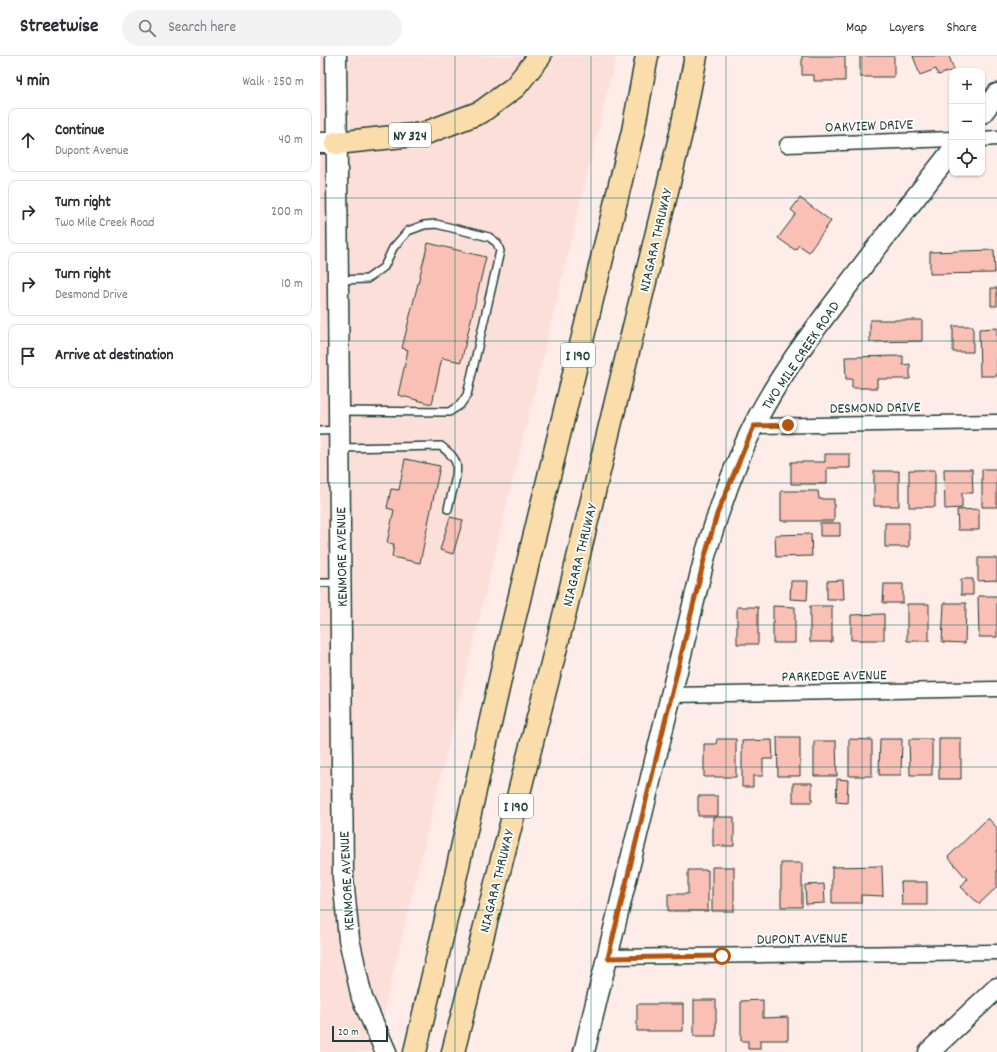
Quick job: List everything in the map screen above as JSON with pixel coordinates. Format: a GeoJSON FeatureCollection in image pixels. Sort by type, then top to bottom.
{"type":"FeatureCollection","features":[{"type":"Feature","properties":{"kind":"highway","name":"NY 324"},"geometry":{"type":"LineString","coordinates":[[328,143],[423,134],[480,112],[515,87],[540,56]]}},
{"type":"Feature","properties":{"kind":"highway","name":"I 190"},"geometry":{"type":"LineString","coordinates":[[414,1052],[442,937],[506,653],[633,131],[647,56]]}},
{"type":"Feature","properties":{"kind":"highway","name":"NIAGARA THRUWAY"},"geometry":{"type":"LineString","coordinates":[[453,1052],[564,616],[681,133],[696,56]]}},
{"type":"Feature","properties":{"kind":"street","name":"KENMORE AVENUE"},"geometry":{"type":"LineString","coordinates":[[336,56],[328,143],[338,280],[334,430],[341,583],[343,878],[349,939],[362,998],[386,1052]]}},
{"type":"Feature","properties":{"kind":"street"},"geometry":{"type":"LineString","coordinates":[[985,109],[997,94]]}},
{"type":"Feature","properties":{"kind":"street"},"geometry":{"type":"LineString","coordinates":[[985,138],[997,138]]}},
{"type":"Feature","properties":{"kind":"street","name":"OAKVIEW DRIVE"},"geometry":{"type":"LineString","coordinates":[[788,145],[949,139]]}},
{"type":"Feature","properties":{"kind":"street","name":"TWO MILE CREEK ROAD"},"geometry":{"type":"LineString","coordinates":[[584,1052],[705,556],[717,514],[754,426],[778,382],[809,337],[897,219],[949,155]]}},
{"type":"Feature","properties":{"kind":"street","name":"DESMOND DRIVE"},"geometry":{"type":"LineString","coordinates":[[754,426],[997,422]]}},
{"type":"Feature","properties":{"kind":"street","name":"PARKEDGE AVENUE"},"geometry":{"type":"LineString","coordinates":[[671,695],[997,689]]}},
{"type":"Feature","properties":{"kind":"street","name":"DUPONT AVENUE"},"geometry":{"type":"LineString","coordinates":[[608,958],[997,952]]}},
{"type":"Feature","properties":{"kind":"street"},"geometry":{"type":"LineString","coordinates":[[929,1052],[997,988]]}},
{"type":"Feature","properties":{"kind":"lane"},"geometry":{"type":"LineString","coordinates":[[334,430],[449,412],[460,405],[467,394],[500,251],[497,243],[489,237],[436,224],[424,225],[408,231],[393,248],[384,267],[367,279],[338,280]]}},
{"type":"Feature","properties":{"kind":"lane"},"geometry":{"type":"LineString","coordinates":[[334,430],[441,446],[450,452],[456,463],[456,476],[448,509]]}},
{"type":"Feature","properties":{"kind":"lane"},"geometry":{"type":"LineString","coordinates":[[320,583],[341,583]]}},
{"type":"Feature","properties":{"kind":"shaded area"},"geometry":{"type":"Polygon","coordinates":[[[320,56],[616,56],[374,1052],[320,1052],[320,56]]]}},
{"type":"Feature","properties":{"kind":"building"},"geometry":{"type":"Polygon","coordinates":[[[802,56],[845,56],[845,81],[814,81],[814,75],[802,75],[802,56]]]}},
{"type":"Feature","properties":{"kind":"building"},"geometry":{"type":"Polygon","coordinates":[[[860,56],[894,56],[894,77],[860,77],[860,56]]]}},
{"type":"Feature","properties":{"kind":"building"},"geometry":{"type":"Polygon","coordinates":[[[913,56],[949,56],[953,68],[949,68],[949,72],[938,75],[936,69],[920,75],[913,56]]]}},
{"type":"Feature","properties":{"kind":"building"},"geometry":{"type":"Polygon","coordinates":[[[800,198],[831,221],[809,252],[799,245],[795,250],[778,238],[796,214],[791,210],[800,198]]]}},
{"type":"Feature","properties":{"kind":"building"},"geometry":{"type":"Polygon","coordinates":[[[428,243],[486,257],[461,362],[442,358],[432,404],[398,395],[408,350],[402,348],[428,243]]]}},
{"type":"Feature","properties":{"kind":"building"},"geometry":{"type":"Polygon","coordinates":[[[994,250],[995,273],[930,274],[930,252],[994,250]]]}},
{"type":"Feature","properties":{"kind":"building"},"geometry":{"type":"Polygon","coordinates":[[[991,288],[997,288],[997,306],[991,306],[991,288]]]}},
{"type":"Feature","properties":{"kind":"building"},"geometry":{"type":"Polygon","coordinates":[[[870,320],[922,320],[922,341],[870,342],[870,320]]]}},
{"type":"Feature","properties":{"kind":"building"},"geometry":{"type":"Polygon","coordinates":[[[953,326],[973,326],[973,352],[953,352],[953,326]]]}},
{"type":"Feature","properties":{"kind":"building"},"geometry":{"type":"Polygon","coordinates":[[[997,328],[997,376],[980,376],[979,329],[997,328]]]}},
{"type":"Feature","properties":{"kind":"building"},"geometry":{"type":"Polygon","coordinates":[[[903,356],[903,365],[910,364],[910,379],[877,379],[877,388],[852,388],[852,379],[846,379],[845,357],[903,356]]]}},
{"type":"Feature","properties":{"kind":"building"},"geometry":{"type":"Polygon","coordinates":[[[825,454],[850,454],[850,468],[827,468],[827,484],[791,484],[791,462],[825,462],[825,454]]]}},
{"type":"Feature","properties":{"kind":"building"},"geometry":{"type":"Polygon","coordinates":[[[405,459],[440,466],[420,563],[392,557],[394,544],[387,543],[394,510],[387,508],[391,489],[399,490],[405,459]]]}},
{"type":"Feature","properties":{"kind":"building"},"geometry":{"type":"Polygon","coordinates":[[[944,469],[972,469],[973,493],[962,493],[962,508],[945,509],[944,469]]]}},
{"type":"Feature","properties":{"kind":"building"},"geometry":{"type":"Polygon","coordinates":[[[982,469],[997,469],[997,507],[982,507],[982,469]]]}},
{"type":"Feature","properties":{"kind":"building"},"geometry":{"type":"Polygon","coordinates":[[[909,470],[935,470],[935,507],[909,507],[909,470]]]}},
{"type":"Feature","properties":{"kind":"building"},"geometry":{"type":"Polygon","coordinates":[[[874,471],[899,471],[899,506],[874,506],[874,471]]]}},
{"type":"Feature","properties":{"kind":"building"},"geometry":{"type":"Polygon","coordinates":[[[781,491],[818,491],[819,499],[834,499],[834,521],[781,521],[781,491]]]}},
{"type":"Feature","properties":{"kind":"building"},"geometry":{"type":"Polygon","coordinates":[[[979,509],[979,530],[958,530],[957,510],[979,509]]]}},
{"type":"Feature","properties":{"kind":"building"},"geometry":{"type":"Polygon","coordinates":[[[450,517],[463,520],[453,554],[440,550],[450,517]]]}},
{"type":"Feature","properties":{"kind":"building"},"geometry":{"type":"Polygon","coordinates":[[[820,523],[840,523],[840,536],[820,536],[820,523]]]}},
{"type":"Feature","properties":{"kind":"building"},"geometry":{"type":"Polygon","coordinates":[[[885,523],[909,523],[909,547],[885,547],[885,523]]]}},
{"type":"Feature","properties":{"kind":"building"},"geometry":{"type":"Polygon","coordinates":[[[811,534],[812,556],[776,557],[775,535],[811,534]]]}},
{"type":"Feature","properties":{"kind":"building"},"geometry":{"type":"Polygon","coordinates":[[[978,558],[997,558],[997,580],[978,581],[978,558]]]}},
{"type":"Feature","properties":{"kind":"building"},"geometry":{"type":"Polygon","coordinates":[[[961,579],[973,579],[973,595],[961,595],[961,579]]]}},
{"type":"Feature","properties":{"kind":"building"},"geometry":{"type":"Polygon","coordinates":[[[843,580],[844,599],[827,599],[827,581],[843,580]]]}},
{"type":"Feature","properties":{"kind":"building"},"geometry":{"type":"Polygon","coordinates":[[[791,581],[808,581],[807,600],[790,599],[791,581]]]}},
{"type":"Feature","properties":{"kind":"building"},"geometry":{"type":"Polygon","coordinates":[[[884,584],[903,584],[903,603],[883,603],[884,584]]]}},
{"type":"Feature","properties":{"kind":"building"},"geometry":{"type":"Polygon","coordinates":[[[978,596],[997,596],[997,637],[979,637],[978,596]]]}},
{"type":"Feature","properties":{"kind":"building"},"geometry":{"type":"Polygon","coordinates":[[[944,603],[966,603],[965,643],[942,642],[944,603]]]}},
{"type":"Feature","properties":{"kind":"building"},"geometry":{"type":"Polygon","coordinates":[[[907,604],[929,604],[929,641],[907,641],[907,604]]]}},
{"type":"Feature","properties":{"kind":"building"},"geometry":{"type":"Polygon","coordinates":[[[773,606],[795,607],[795,643],[773,643],[773,606]]]}},
{"type":"Feature","properties":{"kind":"building"},"geometry":{"type":"Polygon","coordinates":[[[810,606],[832,606],[832,642],[810,642],[810,606]]]}},
{"type":"Feature","properties":{"kind":"building"},"geometry":{"type":"Polygon","coordinates":[[[737,607],[758,607],[758,644],[737,644],[737,607]]]}},
{"type":"Feature","properties":{"kind":"building"},"geometry":{"type":"Polygon","coordinates":[[[884,614],[884,640],[851,640],[851,615],[884,614]]]}},
{"type":"Feature","properties":{"kind":"building"},"geometry":{"type":"Polygon","coordinates":[[[777,737],[800,737],[800,776],[778,776],[777,737]]]}},
{"type":"Feature","properties":{"kind":"building"},"geometry":{"type":"Polygon","coordinates":[[[939,738],[961,738],[961,779],[939,779],[939,738]]]}},
{"type":"Feature","properties":{"kind":"building"},"geometry":{"type":"Polygon","coordinates":[[[717,739],[736,739],[736,777],[704,777],[704,744],[716,744],[717,739]]]}},
{"type":"Feature","properties":{"kind":"building"},"geometry":{"type":"Polygon","coordinates":[[[849,739],[872,740],[872,776],[849,776],[849,739]]]}},
{"type":"Feature","properties":{"kind":"building"},"geometry":{"type":"Polygon","coordinates":[[[880,739],[902,739],[901,775],[879,775],[880,739]]]}},
{"type":"Feature","properties":{"kind":"building"},"geometry":{"type":"Polygon","coordinates":[[[909,739],[932,739],[932,775],[910,775],[909,739]]]}},
{"type":"Feature","properties":{"kind":"building"},"geometry":{"type":"Polygon","coordinates":[[[772,740],[773,759],[763,759],[763,776],[753,776],[753,787],[742,787],[742,741],[772,740]]]}},
{"type":"Feature","properties":{"kind":"building"},"geometry":{"type":"Polygon","coordinates":[[[814,741],[836,741],[837,776],[814,776],[814,741]]]}},
{"type":"Feature","properties":{"kind":"building"},"geometry":{"type":"Polygon","coordinates":[[[837,779],[848,780],[847,803],[836,802],[837,779]]]}},
{"type":"Feature","properties":{"kind":"building"},"geometry":{"type":"Polygon","coordinates":[[[793,783],[812,783],[812,802],[793,802],[793,783]]]}},
{"type":"Feature","properties":{"kind":"building"},"geometry":{"type":"Polygon","coordinates":[[[698,796],[718,796],[718,816],[698,816],[698,796]]]}},
{"type":"Feature","properties":{"kind":"building"},"geometry":{"type":"Polygon","coordinates":[[[713,817],[734,817],[734,846],[713,846],[713,817]]]}},
{"type":"Feature","properties":{"kind":"building"},"geometry":{"type":"Polygon","coordinates":[[[988,818],[997,828],[997,887],[979,904],[961,887],[967,879],[948,857],[988,818]]]}},
{"type":"Feature","properties":{"kind":"building"},"geometry":{"type":"Polygon","coordinates":[[[781,863],[802,863],[802,907],[781,907],[781,863]]]}},
{"type":"Feature","properties":{"kind":"building"},"geometry":{"type":"Polygon","coordinates":[[[882,866],[883,896],[861,895],[861,903],[832,903],[832,867],[882,866]]]}},
{"type":"Feature","properties":{"kind":"building"},"geometry":{"type":"Polygon","coordinates":[[[712,867],[734,867],[734,911],[712,911],[712,867]]]}},
{"type":"Feature","properties":{"kind":"building"},"geometry":{"type":"Polygon","coordinates":[[[688,870],[708,870],[708,911],[668,911],[668,894],[688,894],[688,870]]]}},
{"type":"Feature","properties":{"kind":"building"},"geometry":{"type":"Polygon","coordinates":[[[901,882],[927,882],[927,905],[902,905],[901,882]]]}},
{"type":"Feature","properties":{"kind":"building"},"geometry":{"type":"Polygon","coordinates":[[[824,884],[825,903],[806,904],[805,885],[824,884]]]}},
{"type":"Feature","properties":{"kind":"building"},"geometry":{"type":"Polygon","coordinates":[[[694,1000],[716,1000],[716,1036],[694,1036],[694,1000]]]}},
{"type":"Feature","properties":{"kind":"building"},"geometry":{"type":"Polygon","coordinates":[[[763,1000],[763,1018],[788,1017],[788,1040],[760,1040],[760,1049],[748,1049],[748,1041],[741,1041],[741,1001],[763,1000]]]}},
{"type":"Feature","properties":{"kind":"building"},"geometry":{"type":"Polygon","coordinates":[[[637,1004],[683,1004],[683,1031],[637,1031],[637,1004]]]}},
{"type":"Feature","properties":{"kind":"route"},"geometry":{"type":"LineString","coordinates":[[722,956],[608,958],[705,556],[717,514],[754,426],[788,425]]}}]}
